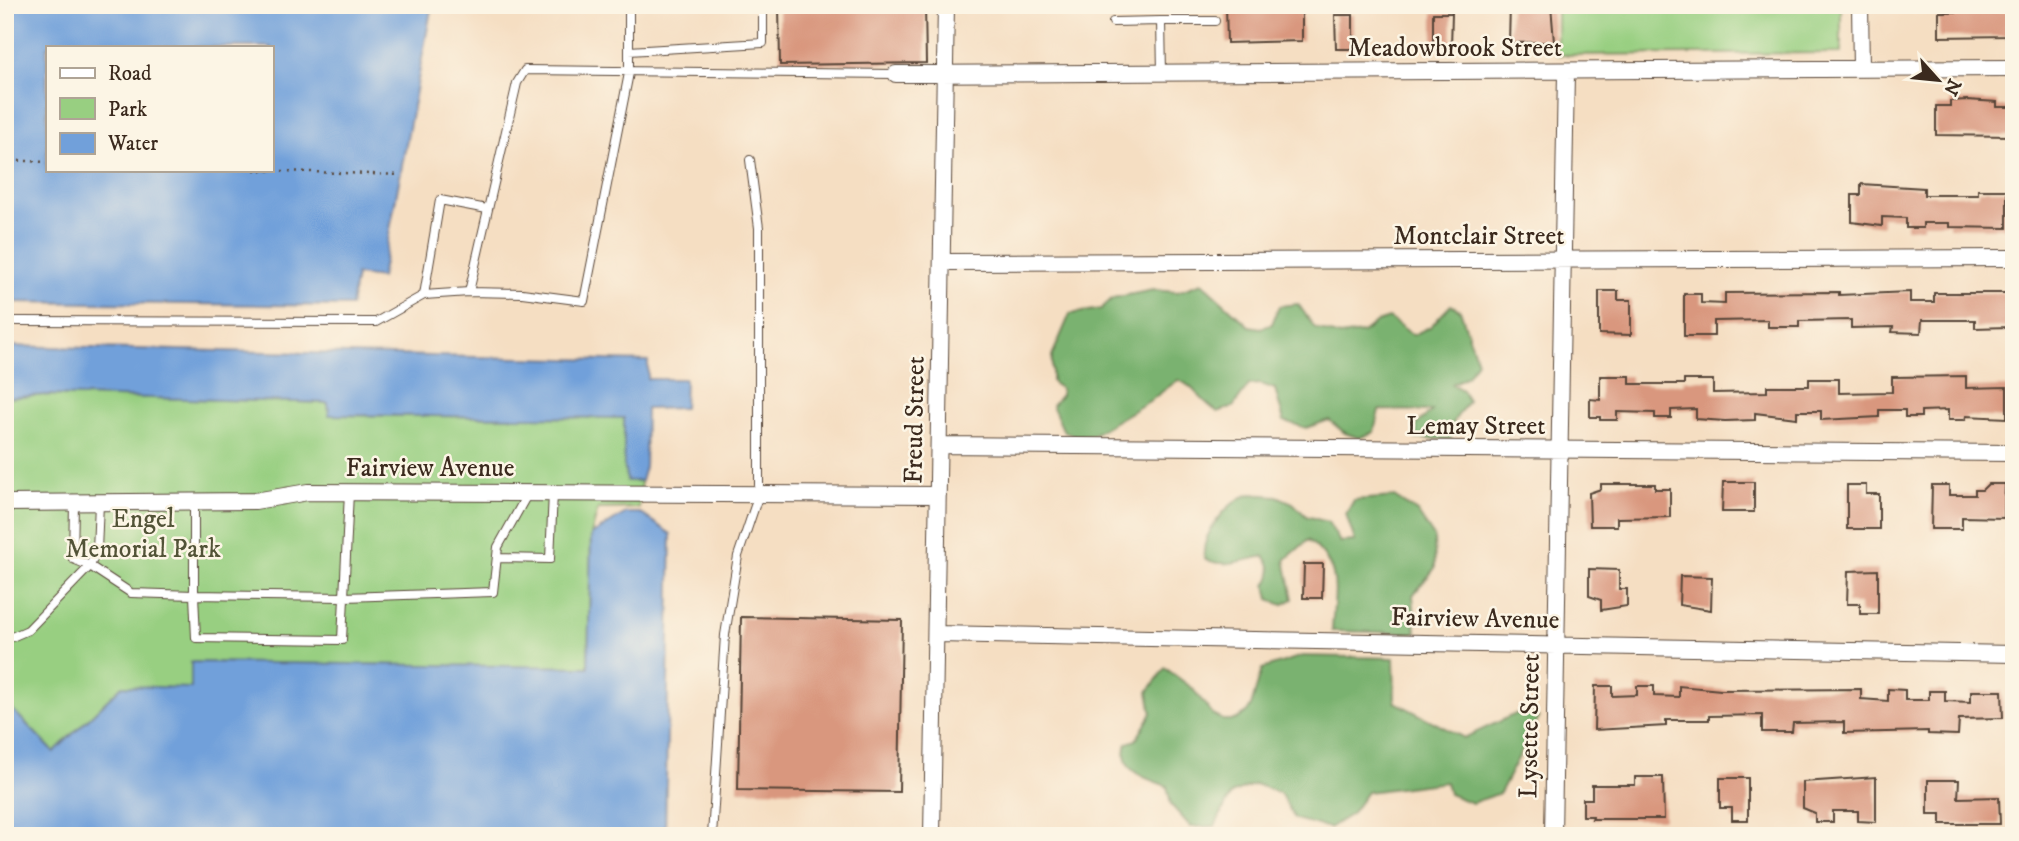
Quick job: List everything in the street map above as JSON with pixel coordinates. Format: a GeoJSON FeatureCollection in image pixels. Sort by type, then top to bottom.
{"type":"FeatureCollection","features":[{"type":"Feature","properties":{"kind":"street","name":"Freud Street"},"geometry":{"type":"LineString","coordinates":[[932,836],[946,5]]}},
{"type":"Feature","properties":{"kind":"street"},"geometry":{"type":"LineString","coordinates":[[1860,5],[1861,69]]}},
{"type":"Feature","properties":{"kind":"street","name":"Meadowbrook Street"},"geometry":{"type":"LineString","coordinates":[[896,74],[2014,68]]}},
{"type":"Feature","properties":{"kind":"street","name":"Lysette Street"},"geometry":{"type":"LineString","coordinates":[[1553,836],[1566,72]]}},
{"type":"Feature","properties":{"kind":"street","name":"Montclair Street"},"geometry":{"type":"LineString","coordinates":[[943,262],[2014,258]]}},
{"type":"Feature","properties":{"kind":"street","name":"Lemay Street"},"geometry":{"type":"LineString","coordinates":[[939,445],[2014,453]]}},
{"type":"Feature","properties":{"kind":"street","name":"Fairview Avenue"},"geometry":{"type":"LineString","coordinates":[[5,503],[255,501],[308,492],[938,495]]}},
{"type":"Feature","properties":{"kind":"street","name":"Fairview Avenue"},"geometry":{"type":"LineString","coordinates":[[936,634],[2014,654]]}},
{"type":"Feature","properties":{"kind":"lane"},"geometry":{"type":"LineString","coordinates":[[16,321],[376,322],[424,295],[522,293],[584,301],[629,73],[629,5]]}},
{"type":"Feature","properties":{"kind":"lane"},"geometry":{"type":"LineString","coordinates":[[629,51],[763,43],[763,5]]}},
{"type":"Feature","properties":{"kind":"lane"},"geometry":{"type":"LineString","coordinates":[[1161,21],[1161,73]]}},
{"type":"Feature","properties":{"kind":"lane"},"geometry":{"type":"LineString","coordinates":[[1112,22],[1215,21]]}},
{"type":"Feature","properties":{"kind":"lane"},"geometry":{"type":"LineString","coordinates":[[469,292],[517,83],[525,70],[896,74]]}},
{"type":"Feature","properties":{"kind":"lane"},"geometry":{"type":"LineString","coordinates":[[712,836],[725,635],[738,556],[759,494],[759,228],[750,160]]}},
{"type":"Feature","properties":{"kind":"lane"},"geometry":{"type":"LineString","coordinates":[[424,295],[440,200],[487,209]]}},
{"type":"Feature","properties":{"kind":"lane"},"geometry":{"type":"LineString","coordinates":[[194,502],[196,638],[342,640],[349,492]]}},
{"type":"Feature","properties":{"kind":"lane"},"geometry":{"type":"LineString","coordinates":[[74,503],[73,559],[90,566],[131,593],[345,597],[493,592],[498,547],[528,493]]}},
{"type":"Feature","properties":{"kind":"lane"},"geometry":{"type":"LineString","coordinates":[[497,558],[550,559],[552,493]]}},
{"type":"Feature","properties":{"kind":"lane"},"geometry":{"type":"LineString","coordinates":[[5,640],[28,630],[90,566],[97,550],[99,503]]}},
{"type":"Feature","properties":{"kind":"path"},"geometry":{"type":"LineString","coordinates":[[5,160],[46,162]]}},
{"type":"Feature","properties":{"kind":"path"},"geometry":{"type":"LineString","coordinates":[[273,171],[400,175]]}},
{"type":"Feature","properties":{"kind":"green space"},"geometry":{"type":"Polygon","coordinates":[[[1557,5],[1841,5],[1841,53],[1557,55],[1557,5]]]}},
{"type":"Feature","properties":{"kind":"green space"},"geometry":{"type":"Polygon","coordinates":[[[1202,283],[1249,326],[1261,328],[1272,324],[1279,306],[1298,304],[1315,328],[1339,336],[1363,333],[1377,322],[1389,318],[1413,335],[1430,327],[1451,305],[1460,310],[1477,361],[1467,376],[1452,384],[1462,390],[1468,401],[1454,421],[1451,439],[1416,439],[1416,425],[1432,411],[1379,410],[1374,432],[1359,438],[1345,433],[1329,420],[1306,428],[1284,421],[1275,389],[1261,384],[1249,385],[1233,407],[1218,412],[1188,385],[1178,380],[1151,400],[1092,435],[1077,436],[1064,432],[1052,405],[1061,395],[1061,389],[1052,382],[1052,356],[1070,314],[1101,309],[1113,298],[1153,290],[1177,292],[1202,283]]]}},
{"type":"Feature","properties":{"kind":"green space","name":"Engel Memorial Park"},"geometry":{"type":"Polygon","coordinates":[[[45,395],[329,403],[330,415],[625,418],[624,466],[628,481],[641,481],[639,508],[598,509],[591,535],[588,668],[191,662],[191,689],[122,686],[54,752],[10,707],[5,707],[5,398],[45,395]]]}},
{"type":"Feature","properties":{"kind":"green space"},"geometry":{"type":"Polygon","coordinates":[[[1250,494],[1277,496],[1293,503],[1306,516],[1328,522],[1340,542],[1355,541],[1346,514],[1354,500],[1394,497],[1417,512],[1434,537],[1435,568],[1413,595],[1416,633],[1332,631],[1335,592],[1332,571],[1327,561],[1308,540],[1285,560],[1293,599],[1282,605],[1269,599],[1266,585],[1271,570],[1264,556],[1225,563],[1204,558],[1207,538],[1218,519],[1233,503],[1250,494]]]}},
{"type":"Feature","properties":{"kind":"green space"},"geometry":{"type":"Polygon","coordinates":[[[1302,656],[1394,658],[1395,702],[1464,738],[1524,710],[1539,718],[1500,793],[1472,803],[1449,794],[1446,782],[1367,792],[1351,814],[1329,828],[1295,819],[1280,793],[1255,784],[1231,794],[1215,826],[1191,827],[1171,805],[1167,786],[1142,777],[1126,761],[1127,743],[1136,740],[1152,713],[1148,692],[1165,668],[1192,688],[1213,715],[1223,720],[1235,720],[1246,714],[1251,706],[1262,669],[1302,656]]]}},
{"type":"Feature","properties":{"kind":"water"},"geometry":{"type":"Polygon","coordinates":[[[5,5],[432,5],[381,278],[356,275],[351,306],[5,302],[5,5]]]}},
{"type":"Feature","properties":{"kind":"water"},"geometry":{"type":"Polygon","coordinates":[[[5,346],[648,361],[648,379],[685,379],[684,408],[646,409],[645,467],[641,481],[627,481],[624,466],[624,418],[329,415],[328,403],[46,395],[5,398],[5,346]]]}},
{"type":"Feature","properties":{"kind":"water"},"geometry":{"type":"Polygon","coordinates":[[[626,513],[640,513],[671,534],[665,836],[5,836],[5,707],[10,707],[54,752],[122,686],[191,688],[191,662],[588,667],[591,535],[626,513]]]}},
{"type":"Feature","properties":{"kind":"building"},"geometry":{"type":"Polygon","coordinates":[[[779,5],[925,5],[926,63],[780,65],[779,5]]]}},
{"type":"Feature","properties":{"kind":"building"},"geometry":{"type":"Polygon","coordinates":[[[1226,5],[1302,5],[1302,41],[1227,43],[1226,5]]]}},
{"type":"Feature","properties":{"kind":"building"},"geometry":{"type":"Polygon","coordinates":[[[1510,5],[1551,5],[1554,42],[1509,43],[1510,5]]]}},
{"type":"Feature","properties":{"kind":"building"},"geometry":{"type":"Polygon","coordinates":[[[2008,11],[2009,36],[1939,37],[1939,12],[2008,11]]]}},
{"type":"Feature","properties":{"kind":"building"},"geometry":{"type":"Polygon","coordinates":[[[1433,13],[1452,13],[1451,48],[1433,48],[1433,13]]]}},
{"type":"Feature","properties":{"kind":"building"},"geometry":{"type":"Polygon","coordinates":[[[1335,15],[1353,15],[1353,49],[1336,49],[1335,15]]]}},
{"type":"Feature","properties":{"kind":"building"},"geometry":{"type":"Polygon","coordinates":[[[1950,101],[1997,102],[1997,107],[2011,107],[2012,136],[1936,135],[1936,106],[1950,106],[1950,101]]]}},
{"type":"Feature","properties":{"kind":"building"},"geometry":{"type":"Polygon","coordinates":[[[1861,184],[1924,188],[1924,195],[1978,195],[1978,190],[2007,190],[2007,228],[1949,227],[1949,223],[1923,223],[1923,228],[1906,228],[1906,218],[1882,217],[1882,226],[1852,222],[1852,195],[1861,195],[1861,184]]]}},
{"type":"Feature","properties":{"kind":"building"},"geometry":{"type":"Polygon","coordinates":[[[1599,291],[1618,291],[1618,300],[1631,300],[1631,335],[1599,334],[1599,291]]]}},
{"type":"Feature","properties":{"kind":"building"},"geometry":{"type":"Polygon","coordinates":[[[1839,292],[1839,295],[1910,292],[1910,302],[1934,302],[1934,293],[2008,293],[2008,327],[1975,328],[1975,320],[1922,320],[1921,333],[1892,332],[1893,327],[1851,328],[1851,320],[1799,321],[1799,327],[1768,327],[1768,320],[1714,321],[1714,336],[1684,336],[1684,294],[1701,294],[1701,303],[1725,304],[1725,293],[1839,292]]]}},
{"type":"Feature","properties":{"kind":"building"},"geometry":{"type":"Polygon","coordinates":[[[1600,376],[1630,376],[1630,384],[1684,384],[1684,380],[1713,380],[1713,393],[1767,392],[1767,386],[1809,386],[1809,379],[1839,379],[1839,393],[1892,392],[1892,377],[1966,376],[1966,388],[2007,387],[2007,418],[1966,416],[1965,420],[1948,420],[1948,410],[1921,411],[1921,417],[1905,417],[1905,410],[1879,410],[1879,417],[1821,420],[1821,411],[1797,411],[1797,418],[1755,413],[1755,420],[1725,421],[1696,419],[1696,409],[1671,410],[1671,418],[1655,418],[1655,413],[1617,412],[1617,420],[1600,420],[1600,417],[1590,417],[1590,399],[1600,400],[1600,376]]]}},
{"type":"Feature","properties":{"kind":"building"},"geometry":{"type":"Polygon","coordinates":[[[1723,482],[1754,482],[1754,512],[1722,512],[1723,482]]]}},
{"type":"Feature","properties":{"kind":"building"},"geometry":{"type":"Polygon","coordinates":[[[1601,484],[1655,484],[1655,489],[1670,489],[1670,517],[1617,518],[1617,526],[1590,526],[1589,493],[1601,489],[1601,484]]]}},
{"type":"Feature","properties":{"kind":"building"},"geometry":{"type":"Polygon","coordinates":[[[1988,484],[2005,484],[2004,518],[1962,517],[1962,529],[1931,529],[1932,485],[1949,485],[1949,495],[1975,495],[1975,490],[1982,490],[1988,484]]]}},
{"type":"Feature","properties":{"kind":"building"},"geometry":{"type":"Polygon","coordinates":[[[1847,485],[1866,485],[1866,494],[1879,494],[1879,529],[1847,529],[1847,485]]]}},
{"type":"Feature","properties":{"kind":"building"},"geometry":{"type":"Polygon","coordinates":[[[1304,564],[1323,564],[1322,598],[1303,598],[1304,564]]]}},
{"type":"Feature","properties":{"kind":"building"},"geometry":{"type":"Polygon","coordinates":[[[1589,569],[1619,570],[1619,589],[1627,589],[1627,606],[1601,610],[1601,600],[1589,596],[1589,569]]]}},
{"type":"Feature","properties":{"kind":"building"},"geometry":{"type":"Polygon","coordinates":[[[1878,570],[1878,614],[1860,614],[1860,604],[1847,604],[1848,571],[1878,570]]]}},
{"type":"Feature","properties":{"kind":"building"},"geometry":{"type":"Polygon","coordinates":[[[1680,576],[1712,577],[1711,610],[1679,605],[1680,576]]]}},
{"type":"Feature","properties":{"kind":"building"},"geometry":{"type":"Polygon","coordinates":[[[741,617],[902,620],[899,792],[738,790],[741,617]]]}},
{"type":"Feature","properties":{"kind":"building"},"geometry":{"type":"Polygon","coordinates":[[[1595,686],[1612,686],[1612,696],[1637,695],[1637,686],[1654,686],[1654,696],[1679,697],[1679,686],[1721,690],[1861,689],[1861,699],[1888,701],[1888,689],[1905,690],[1905,700],[1929,700],[1929,691],[1945,691],[1945,701],[1971,702],[1971,691],[2002,691],[2003,718],[1959,719],[1958,735],[1928,734],[1928,731],[1844,733],[1844,722],[1793,723],[1792,732],[1762,732],[1762,715],[1709,716],[1709,720],[1666,720],[1666,726],[1594,730],[1595,686]]]}},
{"type":"Feature","properties":{"kind":"building"},"geometry":{"type":"Polygon","coordinates":[[[1635,777],[1663,777],[1664,819],[1592,819],[1593,816],[1583,816],[1583,799],[1592,799],[1592,785],[1635,785],[1635,777]]]}},
{"type":"Feature","properties":{"kind":"building"},"geometry":{"type":"Polygon","coordinates":[[[1876,777],[1876,822],[1858,821],[1858,811],[1833,811],[1833,822],[1815,822],[1815,813],[1803,808],[1803,782],[1876,777]]]}},
{"type":"Feature","properties":{"kind":"building"},"geometry":{"type":"Polygon","coordinates":[[[1720,778],[1748,778],[1748,820],[1732,820],[1732,808],[1720,808],[1720,778]]]}},
{"type":"Feature","properties":{"kind":"building"},"geometry":{"type":"Polygon","coordinates":[[[1928,780],[1959,780],[1958,798],[1999,797],[2000,824],[1941,824],[1941,814],[1928,814],[1928,780]]]}}]}
